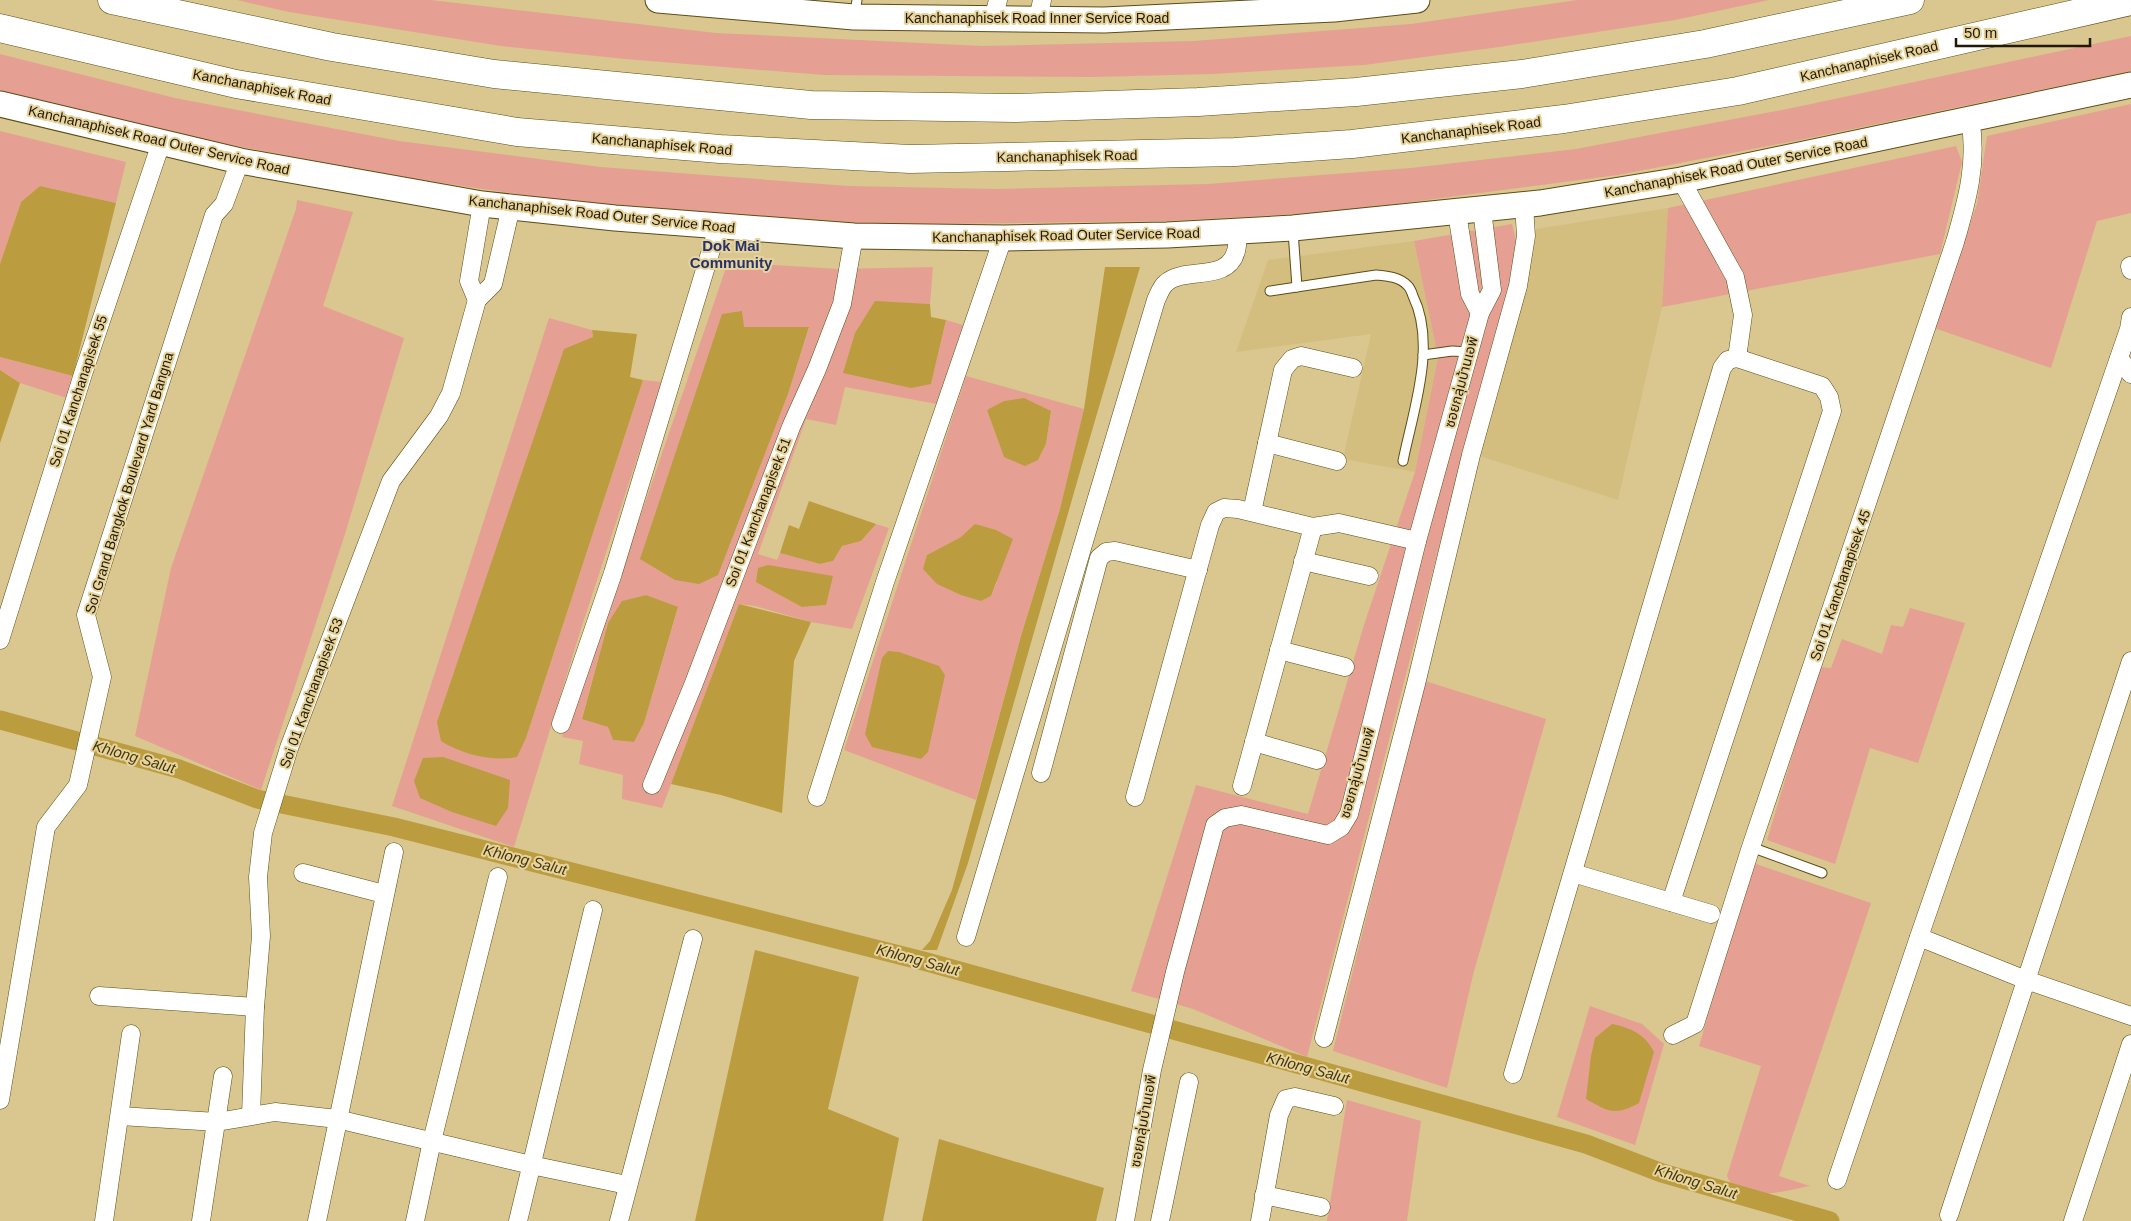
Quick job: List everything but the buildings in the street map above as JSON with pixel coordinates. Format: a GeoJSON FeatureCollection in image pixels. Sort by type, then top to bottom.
{"type":"FeatureCollection","features":[{"type":"Feature","properties":{"kind":"highway"},"geometry":{"type":"LineString","coordinates":[[112,0],[332,47],[494,74],[811,105],[1015,108],[1198,102],[1356,92],[1522,74],[1705,44],[1910,0]]}},
{"type":"Feature","properties":{"kind":"highway","name":"Kanchanaphisek Road"},"geometry":{"type":"LineString","coordinates":[[0,28],[236,84],[518,132],[720,149],[910,159],[1235,152],[1352,144],[1564,119],[1738,91],[2131,1]]}},
{"type":"Feature","properties":{"kind":"main road","name":"Kanchanaphisek Road Inner Service Road"},"geometry":{"type":"LineString","coordinates":[[658,0],[856,8],[1040,10],[1104,20],[1334,9],[1417,0]]}},
{"type":"Feature","properties":{"kind":"main road","name":"Kanchanaphisek Road Outer Service Road"},"geometry":{"type":"LineString","coordinates":[[0,104],[240,161],[482,204],[718,227],[854,236],[1003,238],[1167,235],[1292,228],[1524,205],[1681,180],[2131,85]]}},
{"type":"Feature","properties":{"kind":"street","name":"Soi 01 Kanchanapisek 45"},"geometry":{"type":"LineString","coordinates":[[1674,1035],[1695,1024],[1751,847],[1955,242],[1968,197],[1973,166],[1973,137],[1970,119]]}},
{"type":"Feature","properties":{"kind":"street","name":"Soi 01 Kanchanapisek 55"},"geometry":{"type":"LineString","coordinates":[[0,640],[83,374],[161,143]]}},
{"type":"Feature","properties":{"kind":"street","name":"Soi Grand Bangkok Boulevard Yard Bangna"},"geometry":{"type":"LineString","coordinates":[[0,1100],[46,827],[78,785],[102,677],[86,615],[214,215],[224,204],[240,161]]}},
{"type":"Feature","properties":{"kind":"street"},"geometry":{"type":"LineString","coordinates":[[1681,180],[1735,277],[1743,315],[1737,358]]}},
{"type":"Feature","properties":{"kind":"street"},"geometry":{"type":"LineString","coordinates":[[477,300],[469,281],[482,204]]}},
{"type":"Feature","properties":{"kind":"street"},"geometry":{"type":"LineString","coordinates":[[1324,1038],[1416,684],[1471,455],[1518,286],[1526,236],[1524,205]]}},
{"type":"Feature","properties":{"kind":"street","name":"Soi 01 Kanchanapisek 53"},"geometry":{"type":"LineString","coordinates":[[251,1115],[255,1007],[261,936],[258,877],[263,833],[289,748],[390,481],[439,416],[451,393],[477,300],[494,284],[511,207]]}},
{"type":"Feature","properties":{"kind":"street","name":"ซอยกลุ่มบ้านเอพี"},"geometry":{"type":"LineString","coordinates":[[1125,1221],[1152,1070],[1175,972],[1216,823],[1229,817],[1240,815],[1328,835],[1337,830],[1346,819],[1416,541],[1480,313],[1492,290],[1482,210]]}},
{"type":"Feature","properties":{"kind":"street"},"geometry":{"type":"LineString","coordinates":[[1457,213],[1470,294],[1480,313]]}},
{"type":"Feature","properties":{"kind":"street"},"geometry":{"type":"LineString","coordinates":[[561,724],[613,572],[718,227]]}},
{"type":"Feature","properties":{"kind":"street"},"geometry":{"type":"LineString","coordinates":[[966,937],[1156,300],[1164,285],[1171,279],[1221,269],[1228,264],[1236,251],[1237,231]]}},
{"type":"Feature","properties":{"kind":"street","name":"Soi 01 Kanchanapisek 51"},"geometry":{"type":"LineString","coordinates":[[652,785],[694,683],[790,427],[817,369],[842,304],[854,236]]}},
{"type":"Feature","properties":{"kind":"street"},"geometry":{"type":"LineString","coordinates":[[817,797],[885,582],[1003,238]]}},
{"type":"Feature","properties":{"kind":"street"},"geometry":{"type":"LineString","coordinates":[[1837,1180],[2129,329],[2131,317]]}},
{"type":"Feature","properties":{"kind":"street"},"geometry":{"type":"LineString","coordinates":[[1252,512],[1283,370],[1292,359],[1301,356],[1353,368]]}},
{"type":"Feature","properties":{"kind":"street"},"geometry":{"type":"LineString","coordinates":[[1513,1074],[1722,368],[1728,360],[1737,358],[1822,386],[1829,397],[1832,411],[1671,902]]}},
{"type":"Feature","properties":{"kind":"street"},"geometry":{"type":"LineString","coordinates":[[2119,358],[2131,374]]}},
{"type":"Feature","properties":{"kind":"street"},"geometry":{"type":"LineString","coordinates":[[1267,443],[1337,461]]}},
{"type":"Feature","properties":{"kind":"street"},"geometry":{"type":"LineString","coordinates":[[1135,797],[1216,512],[1224,508],[1252,512],[1313,527],[1339,523],[1416,541]]}},
{"type":"Feature","properties":{"kind":"street"},"geometry":{"type":"LineString","coordinates":[[1242,786],[1313,527]]}},
{"type":"Feature","properties":{"kind":"street"},"geometry":{"type":"LineString","coordinates":[[1040,773],[1099,558],[1106,552],[1116,551],[1198,570]]}},
{"type":"Feature","properties":{"kind":"street"},"geometry":{"type":"LineString","coordinates":[[1304,561],[1369,576]]}},
{"type":"Feature","properties":{"kind":"street"},"geometry":{"type":"LineString","coordinates":[[1279,650],[1345,667]]}},
{"type":"Feature","properties":{"kind":"street"},"geometry":{"type":"LineString","coordinates":[[1949,1215],[2131,661]]}},
{"type":"Feature","properties":{"kind":"street"},"geometry":{"type":"LineString","coordinates":[[1254,742],[1317,760]]}},
{"type":"Feature","properties":{"kind":"street"},"geometry":{"type":"LineString","coordinates":[[318,1221],[337,1119],[394,852]]}},
{"type":"Feature","properties":{"kind":"street"},"geometry":{"type":"LineString","coordinates":[[303,872],[384,894]]}},
{"type":"Feature","properties":{"kind":"street"},"geometry":{"type":"LineString","coordinates":[[1573,872],[1711,914]]}},
{"type":"Feature","properties":{"kind":"street"},"geometry":{"type":"LineString","coordinates":[[415,1221],[432,1141],[498,877]]}},
{"type":"Feature","properties":{"kind":"street"},"geometry":{"type":"LineString","coordinates":[[518,1221],[593,910]]}},
{"type":"Feature","properties":{"kind":"street"},"geometry":{"type":"LineString","coordinates":[[1919,937],[2026,980],[2131,1016]]}},
{"type":"Feature","properties":{"kind":"street"},"geometry":{"type":"LineString","coordinates":[[619,1221],[693,939]]}},
{"type":"Feature","properties":{"kind":"street"},"geometry":{"type":"LineString","coordinates":[[99,996],[255,1007]]}},
{"type":"Feature","properties":{"kind":"street"},"geometry":{"type":"LineString","coordinates":[[104,1221],[131,1034]]}},
{"type":"Feature","properties":{"kind":"street"},"geometry":{"type":"LineString","coordinates":[[2073,1221],[2131,1044]]}},
{"type":"Feature","properties":{"kind":"street"},"geometry":{"type":"LineString","coordinates":[[201,1221],[223,1076]]}},
{"type":"Feature","properties":{"kind":"street"},"geometry":{"type":"LineString","coordinates":[[1160,1221],[1189,1082]]}},
{"type":"Feature","properties":{"kind":"street"},"geometry":{"type":"LineString","coordinates":[[1260,1221],[1279,1115],[1286,1099],[1295,1097],[1334,1106]]}},
{"type":"Feature","properties":{"kind":"street"},"geometry":{"type":"LineString","coordinates":[[120,1116],[217,1122],[275,1112],[337,1119],[627,1186]]}},
{"type":"Feature","properties":{"kind":"street"},"geometry":{"type":"LineString","coordinates":[[1264,1195],[1321,1207]]}},
{"type":"Feature","properties":{"kind":"lane"},"geometry":{"type":"LineString","coordinates":[[1292,228],[1296,287]]}},
{"type":"Feature","properties":{"kind":"lane"},"geometry":{"type":"LineString","coordinates":[[1270,291],[1376,275],[1394,276],[1408,286],[1418,306],[1423,327],[1423,355],[1403,461]]}},
{"type":"Feature","properties":{"kind":"lane"},"geometry":{"type":"LineString","coordinates":[[1423,355],[1452,351],[1470,352]]}},
{"type":"Feature","properties":{"kind":"lane"},"geometry":{"type":"LineString","coordinates":[[1751,847],[1822,873]]}},
{"type":"Feature","properties":{"kind":"shaded area"},"geometry":{"type":"Polygon","coordinates":[[[237,0],[431,0],[716,33],[982,46],[1194,41],[1411,24],[1577,0],[1769,0],[1675,20],[1499,47],[1364,65],[1212,74],[1094,77],[824,75],[625,59],[501,46],[289,12],[237,0]]]}},
{"type":"Feature","properties":{"kind":"shaded area"},"geometry":{"type":"Polygon","coordinates":[[[2131,36],[2131,71],[1800,140],[1618,175],[1335,212],[1169,221],[851,225],[572,202],[387,175],[112,122],[0,92],[0,54],[175,98],[399,141],[601,167],[848,186],[997,189],[1208,184],[1411,168],[1576,149],[1792,108],[2131,36]]]}},
{"type":"Feature","properties":{"kind":"shaded area"},"geometry":{"type":"Polygon","coordinates":[[[2131,104],[2131,213],[2097,221],[2051,368],[1934,328],[1977,204],[1987,136],[2131,104]]]}},
{"type":"Feature","properties":{"kind":"shaded area"},"geometry":{"type":"Polygon","coordinates":[[[0,131],[126,162],[116,203],[40,186],[21,202],[0,264],[0,131]]]}},
{"type":"Feature","properties":{"kind":"shaded area"},"geometry":{"type":"Polygon","coordinates":[[[1956,146],[1962,162],[1940,254],[1662,307],[1668,208],[1956,146]]]}},
{"type":"Feature","properties":{"kind":"shaded area"},"geometry":{"type":"Polygon","coordinates":[[[40,186],[116,203],[73,376],[0,357],[0,264],[21,202],[40,186]]]}},
{"type":"Feature","properties":{"kind":"shaded area"},"geometry":{"type":"Polygon","coordinates":[[[297,200],[353,212],[323,306],[404,338],[345,534],[261,790],[135,736],[171,568],[296,209],[297,200]]]}},
{"type":"Feature","properties":{"kind":"shaded area"},"geometry":{"type":"Polygon","coordinates":[[[1668,208],[1662,307],[1618,500],[1480,456],[1536,229],[1668,208]]]}},
{"type":"Feature","properties":{"kind":"shaded area"},"geometry":{"type":"Polygon","coordinates":[[[1512,224],[1516,240],[1513,277],[1477,400],[1307,1057],[1193,1009],[1131,991],[1196,785],[1308,814],[1364,625],[1415,472],[1438,357],[1414,241],[1512,224]]]}},
{"type":"Feature","properties":{"kind":"shaded area"},"geometry":{"type":"Polygon","coordinates":[[[1414,241],[1438,356],[1415,472],[1343,459],[1371,334],[1236,352],[1268,260],[1414,241]]]}},
{"type":"Feature","properties":{"kind":"shaded area"},"geometry":{"type":"Polygon","coordinates":[[[728,262],[838,269],[933,267],[930,304],[875,302],[931,384],[946,320],[963,325],[937,404],[845,387],[836,425],[806,419],[758,554],[777,560],[780,553],[820,564],[833,561],[842,546],[861,541],[876,524],[889,528],[852,629],[811,622],[755,606],[739,604],[662,808],[622,799],[623,775],[579,764],[583,741],[562,737],[728,262]],[[742,311],[718,574],[788,394],[809,328],[743,327],[742,311]],[[757,582],[803,607],[826,605],[757,582]],[[646,595],[623,601],[608,623],[582,718],[608,727],[613,740],[634,742],[644,723],[678,608],[646,595]]]}},
{"type":"Feature","properties":{"kind":"shaded area"},"geometry":{"type":"Polygon","coordinates":[[[1105,267],[1140,267],[968,863],[937,950],[922,950],[930,941],[952,890],[1021,636],[1060,509],[1084,409],[1105,267]]]}},
{"type":"Feature","properties":{"kind":"shaded area"},"geometry":{"type":"Polygon","coordinates":[[[875,301],[930,304],[931,317],[946,320],[931,384],[911,388],[843,373],[855,333],[875,301]]]}},
{"type":"Feature","properties":{"kind":"shaded area"},"geometry":{"type":"Polygon","coordinates":[[[742,311],[744,327],[809,327],[788,394],[718,575],[699,584],[675,580],[640,559],[722,314],[742,311]]]}},
{"type":"Feature","properties":{"kind":"shaded area"},"geometry":{"type":"Polygon","coordinates":[[[549,318],[592,330],[593,337],[526,738],[643,380],[662,382],[579,635],[514,847],[392,806],[549,318]]]}},
{"type":"Feature","properties":{"kind":"shaded area"},"geometry":{"type":"Polygon","coordinates":[[[592,330],[637,334],[630,377],[643,380],[526,738],[517,757],[488,758],[478,756],[458,750],[441,741],[437,722],[564,349],[593,337],[592,330]]]}},
{"type":"Feature","properties":{"kind":"shaded area"},"geometry":{"type":"Polygon","coordinates":[[[0,357],[73,376],[67,398],[20,383],[0,370],[0,357]]]}},
{"type":"Feature","properties":{"kind":"shaded area"},"geometry":{"type":"Polygon","coordinates":[[[0,370],[20,383],[0,443],[0,370]]]}},
{"type":"Feature","properties":{"kind":"shaded area"},"geometry":{"type":"Polygon","coordinates":[[[966,376],[1084,409],[1060,509],[1021,636],[976,800],[844,750],[966,376]],[[987,409],[1004,457],[1038,460],[1046,444],[1051,412],[987,409]],[[961,537],[927,555],[981,601],[991,596],[997,582],[961,537]]]}},
{"type":"Feature","properties":{"kind":"shaded area"},"geometry":{"type":"Polygon","coordinates":[[[1024,398],[1051,411],[1046,444],[1038,460],[1025,466],[1004,457],[987,410],[1004,401],[1024,398]]]}},
{"type":"Feature","properties":{"kind":"shaded area"},"geometry":{"type":"Polygon","coordinates":[[[809,501],[876,524],[861,541],[842,546],[833,561],[820,564],[780,553],[789,525],[799,529],[809,501]]]}},
{"type":"Feature","properties":{"kind":"shaded area"},"geometry":{"type":"Polygon","coordinates":[[[975,524],[996,530],[1013,539],[991,596],[981,601],[961,595],[937,584],[923,569],[927,555],[961,537],[975,524]]]}},
{"type":"Feature","properties":{"kind":"shaded area"},"geometry":{"type":"Polygon","coordinates":[[[768,565],[833,576],[826,605],[802,607],[756,582],[758,568],[768,565]]]}},
{"type":"Feature","properties":{"kind":"shaded area"},"geometry":{"type":"Polygon","coordinates":[[[646,595],[678,607],[644,723],[634,742],[613,740],[608,727],[582,719],[608,623],[622,601],[646,595]]]}},
{"type":"Feature","properties":{"kind":"shaded area"},"geometry":{"type":"Polygon","coordinates":[[[739,604],[811,622],[794,661],[782,813],[721,795],[671,784],[739,604]]]}},
{"type":"Feature","properties":{"kind":"shaded area"},"geometry":{"type":"Polygon","coordinates":[[[1910,608],[1965,623],[1918,763],[1870,748],[1835,864],[1767,840],[1819,667],[1831,668],[1842,639],[1882,654],[1891,625],[1903,627],[1910,608]]]}},
{"type":"Feature","properties":{"kind":"shaded area"},"geometry":{"type":"Polygon","coordinates":[[[888,651],[899,652],[939,666],[945,675],[928,752],[921,759],[872,747],[865,734],[882,658],[888,651]]]}},
{"type":"Feature","properties":{"kind":"shaded area"},"geometry":{"type":"Polygon","coordinates":[[[1425,681],[1546,719],[1473,975],[1447,1088],[1333,1051],[1425,681]]]}},
{"type":"Feature","properties":{"kind":"shaded area"},"geometry":{"type":"Polygon","coordinates":[[[443,757],[510,780],[508,808],[496,826],[452,812],[420,798],[414,781],[423,758],[443,757]]]}},
{"type":"Feature","properties":{"kind":"shaded area"},"geometry":{"type":"Polygon","coordinates":[[[1753,863],[1871,903],[1779,1176],[1810,1186],[1764,1194],[1742,1191],[1733,1185],[1727,1176],[1761,1066],[1699,1046],[1753,863]]]}},
{"type":"Feature","properties":{"kind":"shaded area"},"geometry":{"type":"Polygon","coordinates":[[[755,950],[859,977],[828,1109],[899,1138],[883,1221],[695,1221],[755,950]]]}},
{"type":"Feature","properties":{"kind":"shaded area"},"geometry":{"type":"Polygon","coordinates":[[[1590,1006],[1642,1024],[1664,1044],[1635,1145],[1557,1117],[1590,1006]]]}},
{"type":"Feature","properties":{"kind":"shaded area"},"geometry":{"type":"Polygon","coordinates":[[[1612,1024],[1642,1036],[1654,1052],[1639,1103],[1618,1111],[1601,1107],[1586,1099],[1595,1038],[1612,1024]]]}},
{"type":"Feature","properties":{"kind":"shaded area"},"geometry":{"type":"Polygon","coordinates":[[[1347,1100],[1421,1121],[1407,1221],[1327,1221],[1347,1100]]]}},
{"type":"Feature","properties":{"kind":"shaded area"},"geometry":{"type":"Polygon","coordinates":[[[939,1139],[1104,1188],[1096,1221],[922,1221],[939,1139]]]}},
{"type":"Feature","properties":{"kind":"waterway","name":"Khlong Salut"},"geometry":{"type":"LineString","coordinates":[[0,720],[179,769],[257,799],[394,827],[927,962],[1586,1144],[1662,1173],[1830,1221]]}},
{"type":"Feature","properties":{"kind":"district","name":"Dok Mai Community"},"geometry":{"type":"Point","coordinates":[731,254]}}]}
